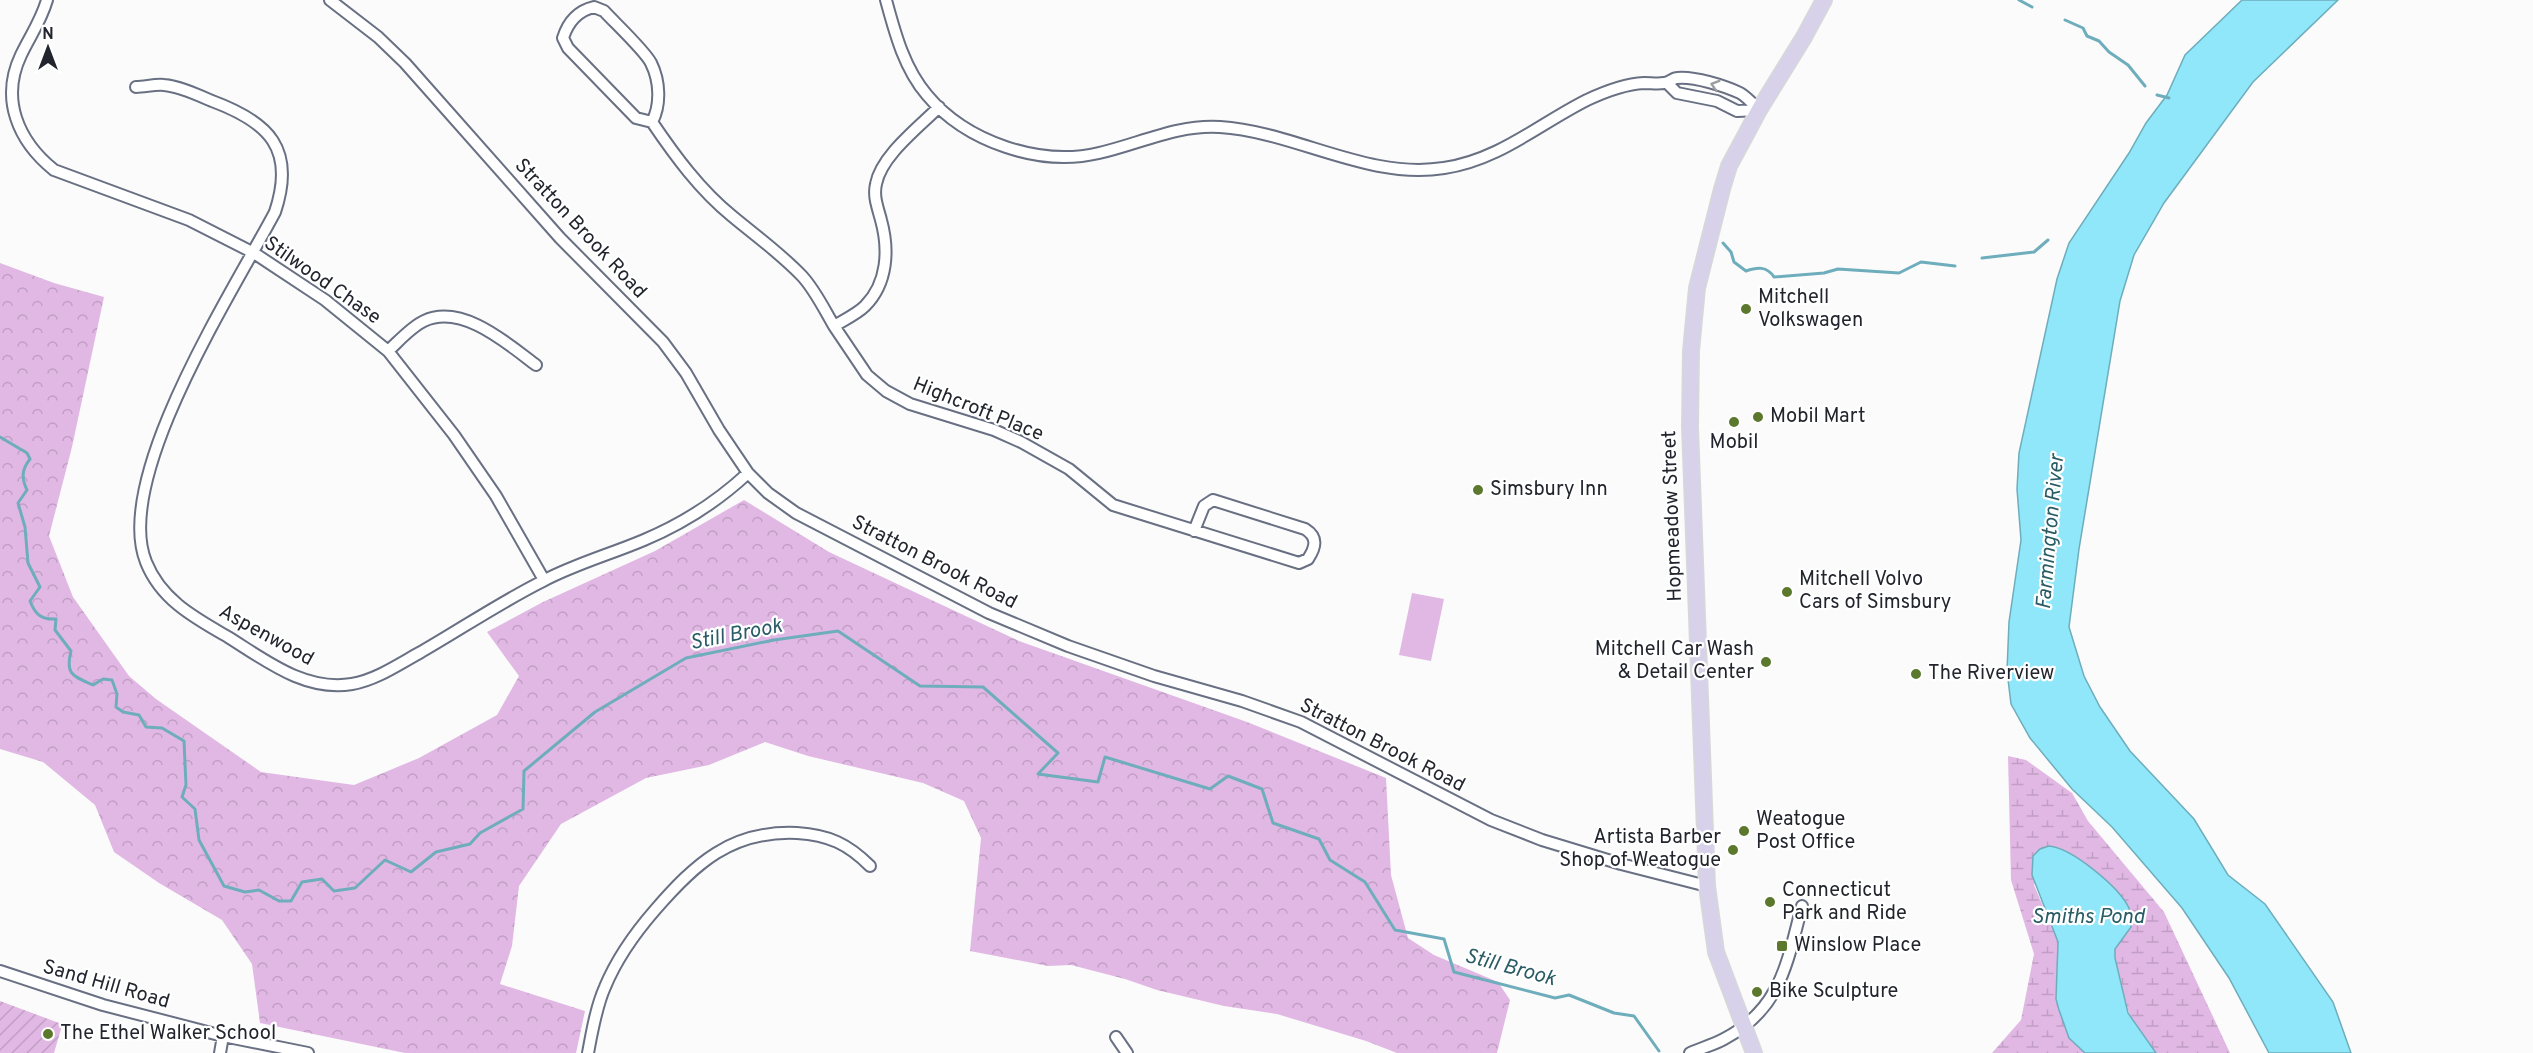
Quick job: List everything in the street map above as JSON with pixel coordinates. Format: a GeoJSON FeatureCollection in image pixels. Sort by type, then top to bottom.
{"type":"FeatureCollection","features":[{"type":"Feature","properties":{"kind":"highway","name":"Hopmeadow Street"},"geometry":{"type":"LineString","coordinates":[[1754,1053],[1716,952],[1707,886],[1691,437],[1691,351],[1697,288],[1729,166],[1824,0]]}},
{"type":"Feature","properties":{"kind":"street","name":"Stilwood Chase"},"geometry":{"type":"LineString","coordinates":[[47,0],[41,19],[13,74],[10,96],[16,122],[36,156],[54,170],[189,220],[254,253],[325,300],[388,351],[454,435],[496,496],[544,580]]}},
{"type":"Feature","properties":{"kind":"street","name":"Stratton Brook Road"},"geometry":{"type":"LineString","coordinates":[[330,0],[378,37],[405,63],[560,238],[663,342],[686,373],[719,430],[748,473],[768,493],[796,513],[989,613],[1068,646],[1154,676],[1242,701],[1301,723],[1460,805],[1502,824],[1621,864],[1707,886]]}},
{"type":"Feature","properties":{"kind":"street"},"geometry":{"type":"LineString","coordinates":[[886,0],[897,40],[908,66],[927,95],[939,107],[988,141],[1034,155],[1096,154],[1175,131],[1196,127],[1219,127],[1255,132],[1390,169],[1443,168],[1490,156],[1597,96],[1642,83],[1667,83],[1676,78],[1711,82],[1742,94],[1759,110]]}},
{"type":"Feature","properties":{"kind":"street","name":"Highcroft Place"},"geometry":{"type":"LineString","coordinates":[[652,122],[658,110],[658,92],[651,63],[604,11],[594,7],[584,10],[571,20],[566,29],[563,38],[568,48],[636,118],[652,122],[673,153],[700,185],[731,216],[765,241],[803,278],[867,375],[886,391],[910,404],[994,430],[1021,442],[1070,469],[1113,505],[1194,531],[1299,563],[1308,559],[1315,542],[1312,534],[1305,529],[1213,500],[1204,506],[1194,531]]}},
{"type":"Feature","properties":{"kind":"street"},"geometry":{"type":"LineString","coordinates":[[1667,83],[1677,93],[1717,101],[1737,111],[1759,110]]}},
{"type":"Feature","properties":{"kind":"street","name":"Aspenwood"},"geometry":{"type":"LineString","coordinates":[[136,87],[165,85],[244,113],[268,134],[281,163],[282,193],[275,212],[189,368],[168,415],[149,476],[141,513],[141,539],[145,560],[156,582],[174,603],[300,679],[326,685],[353,684],[389,670],[544,580],[645,539],[692,516],[735,486],[748,473]]}},
{"type":"Feature","properties":{"kind":"street"},"geometry":{"type":"LineString","coordinates":[[834,326],[865,306],[883,278],[886,255],[876,195],[876,184],[881,168],[939,107]]}},
{"type":"Feature","properties":{"kind":"street"},"geometry":{"type":"LineString","coordinates":[[388,351],[423,322],[436,317],[453,318],[479,325],[536,364]]}},
{"type":"Feature","properties":{"kind":"street"},"geometry":{"type":"LineString","coordinates":[[588,1053],[604,988],[631,939],[679,881],[703,861],[728,846],[749,838],[786,833],[811,834],[833,839],[854,850],[870,866]]}},
{"type":"Feature","properties":{"kind":"street"},"geometry":{"type":"LineString","coordinates":[[1690,1053],[1724,1039],[1743,1027],[1769,1004],[1788,958],[1802,906]]}},
{"type":"Feature","properties":{"kind":"street","name":"Sand Hill Road"},"geometry":{"type":"LineString","coordinates":[[0,971],[103,1005],[223,1036],[308,1053]]}},
{"type":"Feature","properties":{"kind":"street"},"geometry":{"type":"LineString","coordinates":[[219,1053],[223,1036]]}},
{"type":"Feature","properties":{"kind":"street"},"geometry":{"type":"LineString","coordinates":[[1116,1037],[1127,1053]]}},
{"type":"Feature","properties":{"kind":"green space"},"geometry":{"type":"Polygon","coordinates":[[[0,263],[54,283],[104,297],[72,447],[49,536],[73,597],[129,676],[156,699],[261,772],[354,785],[419,758],[497,715],[519,676],[487,632],[543,602],[655,551],[744,500],[829,552],[1019,641],[1247,722],[1386,778],[1391,875],[1408,938],[1434,955],[1498,982],[1510,1000],[1497,1053],[1397,1053],[1366,1041],[1277,1014],[1224,1006],[1157,990],[1071,965],[1048,966],[970,951],[981,838],[964,801],[923,783],[808,756],[765,742],[709,765],[646,778],[561,824],[519,886],[512,946],[500,984],[585,1011],[576,1053],[405,1053],[260,1023],[252,964],[222,920],[159,883],[114,852],[95,805],[43,762],[0,749],[0,263]]]}},
{"type":"Feature","properties":{"kind":"green space"},"geometry":{"type":"Polygon","coordinates":[[[1412,593],[1444,599],[1431,661],[1399,655],[1412,593]]]}},
{"type":"Feature","properties":{"kind":"green space"},"geometry":{"type":"Polygon","coordinates":[[[2008,756],[2026,760],[2072,793],[2088,821],[2164,912],[2230,1053],[2156,1053],[2146,1042],[2132,1020],[2115,958],[2115,949],[2125,934],[2113,886],[2058,847],[2034,885],[2058,942],[2056,999],[2059,1010],[2069,1038],[2085,1053],[1992,1053],[2021,1020],[2034,954],[2011,880],[2008,756]]]}},
{"type":"Feature","properties":{"kind":"green space"},"geometry":{"type":"Polygon","coordinates":[[[0,1001],[59,1023],[61,1029],[54,1053],[0,1053],[0,1001]]]}},
{"type":"Feature","properties":{"kind":"water","name":"Farmington River"},"geometry":{"type":"Polygon","coordinates":[[[2242,0],[2338,0],[2253,82],[2164,203],[2134,255],[2120,301],[2079,549],[2069,627],[2084,676],[2100,707],[2130,751],[2194,819],[2228,875],[2265,904],[2333,1002],[2351,1053],[2269,1053],[2229,978],[2182,908],[2112,827],[2072,789],[2030,738],[2011,704],[2007,671],[2009,622],[2021,540],[2017,489],[2019,453],[2057,279],[2069,243],[2129,153],[2146,123],[2167,95],[2185,55],[2242,0]]]}},
{"type":"Feature","properties":{"kind":"water","name":"Smiths Pond"},"geometry":{"type":"Polygon","coordinates":[[[2049,846],[2059,848],[2094,870],[2116,890],[2129,908],[2131,927],[2115,949],[2115,958],[2128,1013],[2156,1053],[2085,1053],[2069,1038],[2056,999],[2058,942],[2032,875],[2033,856],[2040,849],[2049,846]]]}},
{"type":"Feature","properties":{"kind":"waterway"},"geometry":{"type":"LineString","coordinates":[[2019,0],[2032,7]]}},
{"type":"Feature","properties":{"kind":"waterway"},"geometry":{"type":"LineString","coordinates":[[2065,20],[2083,28],[2087,36],[2099,41],[2109,52],[2128,65],[2145,86]]}},
{"type":"Feature","properties":{"kind":"waterway"},"geometry":{"type":"LineString","coordinates":[[2157,95],[2169,98]]}},
{"type":"Feature","properties":{"kind":"waterway"},"geometry":{"type":"LineString","coordinates":[[1982,258],[2034,252],[2048,240]]}},
{"type":"Feature","properties":{"kind":"waterway"},"geometry":{"type":"LineString","coordinates":[[1723,243],[1731,252],[1734,262],[1746,271],[1762,268],[1774,277],[1824,273],[1838,269],[1899,273],[1921,262],[1955,266]]}},
{"type":"Feature","properties":{"kind":"waterway","name":"Still Brook"},"geometry":{"type":"LineString","coordinates":[[0,437],[27,453],[30,459],[23,474],[27,490],[18,503],[25,527],[28,563],[40,587],[30,601],[32,606],[42,617],[56,619],[55,630],[71,651],[69,665],[72,674],[93,685],[103,679],[112,680],[117,694],[116,707],[123,712],[139,715],[146,727],[162,728],[184,741],[186,785],[182,797],[195,809],[199,840],[224,886],[245,892],[259,890],[279,901],[291,901],[302,882],[322,879],[334,891],[355,888],[385,860],[411,872],[436,852],[470,844],[480,833],[523,809],[524,771],[595,712],[686,658],[774,640],[838,631],[920,686],[983,687],[1058,753],[1038,774],[1098,782],[1105,757],[1210,789],[1228,776],[1262,789],[1273,823],[1319,839],[1330,860],[1365,882],[1395,930],[1444,939],[1454,972],[1555,998],[1569,995],[1614,1013],[1634,1016],[1659,1051]]}},
{"type":"Feature","properties":{"kind":"place","name":"Mitchell Volkswagen"},"geometry":{"type":"Point","coordinates":[1746,309]}},
{"type":"Feature","properties":{"kind":"place","name":"Mobil Mart"},"geometry":{"type":"Point","coordinates":[1758,417]}},
{"type":"Feature","properties":{"kind":"place","name":"Mobil"},"geometry":{"type":"Point","coordinates":[1734,422]}},
{"type":"Feature","properties":{"kind":"place","name":"Simsbury Inn"},"geometry":{"type":"Point","coordinates":[1478,490]}},
{"type":"Feature","properties":{"kind":"place","name":"Mitchell Volvo Cars of Simsbury"},"geometry":{"type":"Point","coordinates":[1787,592]}},
{"type":"Feature","properties":{"kind":"place","name":"Mitchell Car Wash & Detail Center"},"geometry":{"type":"Point","coordinates":[1766,662]}},
{"type":"Feature","properties":{"kind":"place","name":"The Riverview"},"geometry":{"type":"Point","coordinates":[1916,674]}},
{"type":"Feature","properties":{"kind":"place","name":"Weatogue Post Office"},"geometry":{"type":"Point","coordinates":[1744,831]}},
{"type":"Feature","properties":{"kind":"place","name":"Artista Barber Shop of Weatogue"},"geometry":{"type":"Point","coordinates":[1733,850]}},
{"type":"Feature","properties":{"kind":"place","name":"Connecticut Park and Ride"},"geometry":{"type":"Point","coordinates":[1770,902]}},
{"type":"Feature","properties":{"kind":"place","name":"Winslow Place"},"geometry":{"type":"Point","coordinates":[1782,946]}},
{"type":"Feature","properties":{"kind":"place","name":"Bike Sculpture"},"geometry":{"type":"Point","coordinates":[1757,992]}},
{"type":"Feature","properties":{"kind":"place","name":"The Ethel Walker School"},"geometry":{"type":"Point","coordinates":[48,1034]}}]}
